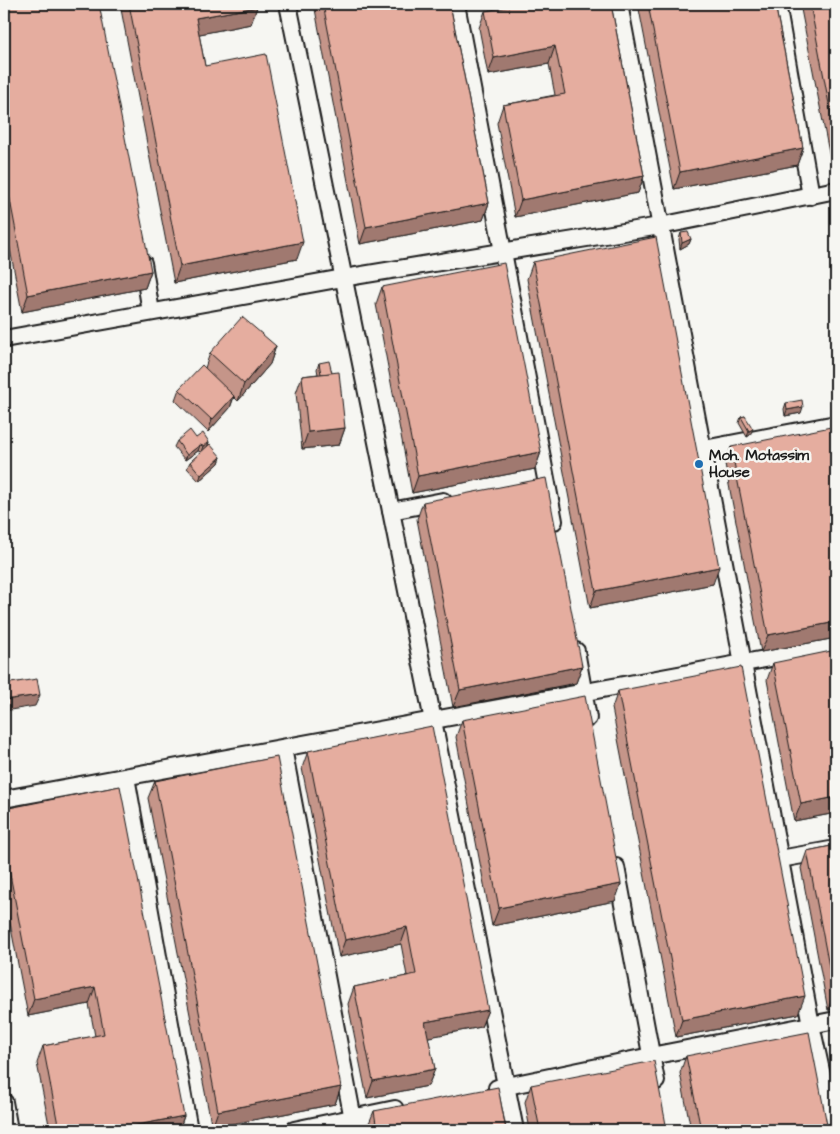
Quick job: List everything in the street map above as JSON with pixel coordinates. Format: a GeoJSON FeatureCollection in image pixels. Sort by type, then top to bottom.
{"type":"FeatureCollection","features":[{"type":"Feature","properties":{"kind":"street"},"geometry":{"type":"LineString","coordinates":[[288,4],[515,1130]]}},
{"type":"Feature","properties":{"kind":"street"},"geometry":{"type":"LineString","coordinates":[[460,4],[502,252],[557,538]]}},
{"type":"Feature","properties":{"kind":"street"},"geometry":{"type":"LineString","coordinates":[[619,4],[811,1025],[834,1130]]}},
{"type":"Feature","properties":{"kind":"street"},"geometry":{"type":"LineString","coordinates":[[777,4],[811,196]]}},
{"type":"Feature","properties":{"kind":"street"},"geometry":{"type":"LineString","coordinates":[[4,339],[343,278],[660,226],[836,190]]}},
{"type":"Feature","properties":{"kind":"street"},"geometry":{"type":"LineString","coordinates":[[140,245],[152,312]]}},
{"type":"Feature","properties":{"kind":"street"},"geometry":{"type":"LineString","coordinates":[[704,449],[836,424]]}},
{"type":"Feature","properties":{"kind":"street"},"geometry":{"type":"LineString","coordinates":[[527,484],[547,481]]}},
{"type":"Feature","properties":{"kind":"street"},"geometry":{"type":"LineString","coordinates":[[391,511],[459,498]]}},
{"type":"Feature","properties":{"kind":"street"},"geometry":{"type":"LineString","coordinates":[[574,635],[591,732]]}},
{"type":"Feature","properties":{"kind":"street"},"geometry":{"type":"LineString","coordinates":[[4,799],[836,646]]}},
{"type":"Feature","properties":{"kind":"street"},"geometry":{"type":"LineString","coordinates":[[284,748],[354,1124]]}},
{"type":"Feature","properties":{"kind":"street"},"geometry":{"type":"LineString","coordinates":[[126,777],[189,1130]]}},
{"type":"Feature","properties":{"kind":"street"},"geometry":{"type":"LineString","coordinates":[[613,849],[658,1093]]}},
{"type":"Feature","properties":{"kind":"street"},"geometry":{"type":"LineString","coordinates":[[780,859],[836,849]]}},
{"type":"Feature","properties":{"kind":"street"},"geometry":{"type":"LineString","coordinates":[[477,1092],[836,1020]]}},
{"type":"Feature","properties":{"kind":"street"},"geometry":{"type":"LineString","coordinates":[[4,1102],[9,1130]]}},
{"type":"Feature","properties":{"kind":"street"},"geometry":{"type":"LineString","coordinates":[[294,1130],[354,1124],[410,1106]]}},
{"type":"Feature","properties":{"kind":"building"},"geometry":{"type":"Polygon","coordinates":[[[4,4],[99,4],[151,271],[28,295],[4,168],[4,4]]]}},
{"type":"Feature","properties":{"kind":"building"},"geometry":{"type":"Polygon","coordinates":[[[129,4],[256,4],[257,7],[196,18],[205,66],[266,54],[303,242],[180,266],[129,4]]]}},
{"type":"Feature","properties":{"kind":"building"},"geometry":{"type":"Polygon","coordinates":[[[323,4],[450,4],[489,203],[366,227],[323,4]]]}},
{"type":"Feature","properties":{"kind":"building"},"geometry":{"type":"Polygon","coordinates":[[[524,4],[611,4],[644,176],[521,200],[503,105],[565,94],[555,46],[494,58],[485,11],[524,4]]]}},
{"type":"Feature","properties":{"kind":"building"},"geometry":{"type":"Polygon","coordinates":[[[648,4],[775,4],[803,148],[680,172],[648,4]]]}},
{"type":"Feature","properties":{"kind":"building"},"geometry":{"type":"Polygon","coordinates":[[[810,4],[836,4],[836,141],[810,4]]]}},
{"type":"Feature","properties":{"kind":"building"},"geometry":{"type":"Polygon","coordinates":[[[688,232],[691,239],[682,243],[681,233],[688,232]]]}},
{"type":"Feature","properties":{"kind":"building"},"geometry":{"type":"Polygon","coordinates":[[[656,237],[719,567],[596,591],[533,262],[656,237]]]}},
{"type":"Feature","properties":{"kind":"building"},"geometry":{"type":"Polygon","coordinates":[[[504,263],[541,452],[418,476],[382,287],[504,263]]]}},
{"type":"Feature","properties":{"kind":"building"},"geometry":{"type":"Polygon","coordinates":[[[242,317],[276,346],[244,384],[210,353],[242,317]]]}},
{"type":"Feature","properties":{"kind":"building"},"geometry":{"type":"Polygon","coordinates":[[[329,361],[332,373],[321,374],[319,363],[329,361]]]}},
{"type":"Feature","properties":{"kind":"building"},"geometry":{"type":"Polygon","coordinates":[[[202,365],[234,396],[212,420],[179,389],[202,365]]]}},
{"type":"Feature","properties":{"kind":"building"},"geometry":{"type":"Polygon","coordinates":[[[339,372],[345,428],[308,432],[302,376],[339,372]]]}},
{"type":"Feature","properties":{"kind":"building"},"geometry":{"type":"Polygon","coordinates":[[[802,400],[803,407],[787,410],[786,403],[802,400]]]}},
{"type":"Feature","properties":{"kind":"building"},"geometry":{"type":"Polygon","coordinates":[[[745,416],[753,429],[749,431],[741,417],[745,416]]]}},
{"type":"Feature","properties":{"kind":"building"},"geometry":{"type":"Polygon","coordinates":[[[836,426],[836,622],[768,635],[731,447],[836,426]]]}},
{"type":"Feature","properties":{"kind":"building"},"geometry":{"type":"Polygon","coordinates":[[[190,430],[196,438],[203,433],[209,442],[203,446],[200,445],[187,455],[177,441],[190,430]]]}},
{"type":"Feature","properties":{"kind":"building"},"geometry":{"type":"Polygon","coordinates":[[[210,444],[221,457],[201,475],[190,462],[210,444]]]}},
{"type":"Feature","properties":{"kind":"building"},"geometry":{"type":"Polygon","coordinates":[[[546,478],[582,666],[460,690],[423,502],[546,478]]]}},
{"type":"Feature","properties":{"kind":"building"},"geometry":{"type":"Polygon","coordinates":[[[836,650],[836,797],[801,804],[773,663],[836,650]]]}},
{"type":"Feature","properties":{"kind":"building"},"geometry":{"type":"Polygon","coordinates":[[[741,667],[805,996],[682,1020],[618,691],[741,667]]]}},
{"type":"Feature","properties":{"kind":"building"},"geometry":{"type":"Polygon","coordinates":[[[37,679],[40,695],[4,700],[4,684],[37,679]]]}},
{"type":"Feature","properties":{"kind":"building"},"geometry":{"type":"Polygon","coordinates":[[[585,696],[621,884],[499,908],[462,720],[585,696]]]}},
{"type":"Feature","properties":{"kind":"building"},"geometry":{"type":"Polygon","coordinates":[[[432,726],[488,1010],[425,1022],[435,1069],[373,1081],[354,987],[416,974],[407,927],[345,940],[308,751],[432,726]]]}},
{"type":"Feature","properties":{"kind":"building"},"geometry":{"type":"Polygon","coordinates":[[[277,757],[341,1087],[218,1111],[155,781],[277,757]]]}},
{"type":"Feature","properties":{"kind":"building"},"geometry":{"type":"Polygon","coordinates":[[[120,786],[184,1116],[111,1130],[59,1130],[43,1046],[104,1034],[95,987],[34,999],[4,843],[4,809],[120,786]]]}},
{"type":"Feature","properties":{"kind":"building"},"geometry":{"type":"Polygon","coordinates":[[[836,845],[836,992],[834,993],[807,851],[836,845]]]}},
{"type":"Feature","properties":{"kind":"building"},"geometry":{"type":"Polygon","coordinates":[[[809,1032],[828,1130],[701,1130],[686,1056],[809,1032]]]}},
{"type":"Feature","properties":{"kind":"building"},"geometry":{"type":"Polygon","coordinates":[[[654,1061],[667,1130],[540,1130],[531,1085],[654,1061]]]}},
{"type":"Feature","properties":{"kind":"building"},"geometry":{"type":"Polygon","coordinates":[[[498,1087],[506,1130],[377,1130],[374,1111],[498,1087]]]}},
{"type":"Feature","properties":{"kind":"place","name":"Moh. Motassim House"},"geometry":{"type":"Point","coordinates":[699,464]}}]}
